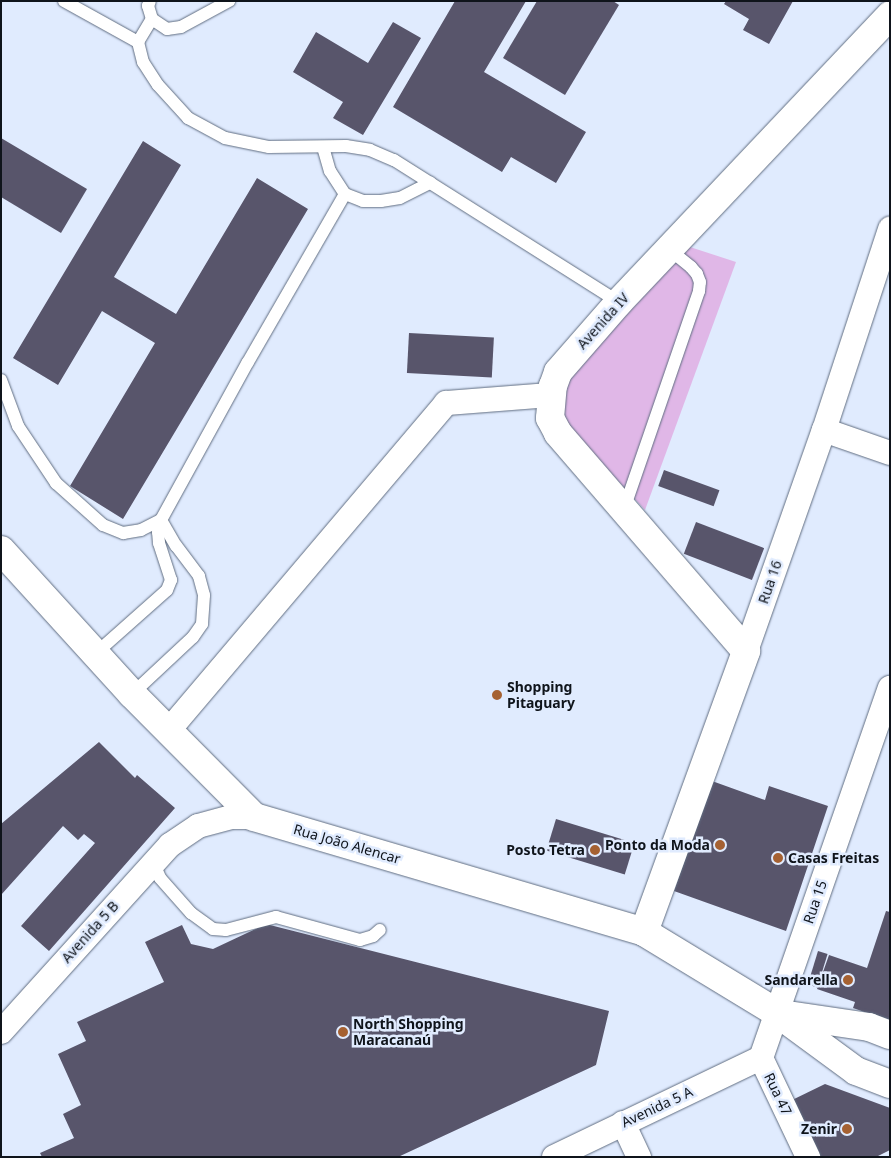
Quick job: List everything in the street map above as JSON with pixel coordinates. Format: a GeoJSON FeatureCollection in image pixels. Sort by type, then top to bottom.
{"type":"FeatureCollection","features":[{"type":"Feature","properties":{"kind":"street","name":"Avenida IV"},"geometry":{"type":"LineString","coordinates":[[746,651],[558,433],[550,418],[551,395],[558,372],[618,302],[890,15]]}},
{"type":"Feature","properties":{"kind":"street","name":"Rua 16"},"geometry":{"type":"LineString","coordinates":[[644,932],[824,430],[890,230]]}},
{"type":"Feature","properties":{"kind":"street"},"geometry":{"type":"LineString","coordinates":[[169,730],[446,403],[551,395]]}},
{"type":"Feature","properties":{"kind":"street"},"geometry":{"type":"LineString","coordinates":[[824,430],[890,453]]}},
{"type":"Feature","properties":{"kind":"street","name":"Rua João Alencar"},"geometry":{"type":"LineString","coordinates":[[1,550],[132,694],[254,817],[644,932],[777,1013],[856,1071],[890,1084]]}},
{"type":"Feature","properties":{"kind":"street","name":"Rua 15"},"geometry":{"type":"LineString","coordinates":[[761,1058],[890,688]]}},
{"type":"Feature","properties":{"kind":"street","name":"Avenida 5 B"},"geometry":{"type":"LineString","coordinates":[[1,1032],[152,862],[182,836],[198,826],[215,820],[254,817]]}},
{"type":"Feature","properties":{"kind":"street"},"geometry":{"type":"LineString","coordinates":[[777,1013],[869,1026],[890,1035]]}},
{"type":"Feature","properties":{"kind":"street","name":"Avenida 5 A"},"geometry":{"type":"LineString","coordinates":[[554,1157],[761,1058]]}},
{"type":"Feature","properties":{"kind":"street","name":"Rua 47"},"geometry":{"type":"LineString","coordinates":[[761,1058],[808,1157]]}},
{"type":"Feature","properties":{"kind":"street"},"geometry":{"type":"LineString","coordinates":[[622,1123],[639,1157]]}},
{"type":"Feature","properties":{"kind":"lane"},"geometry":{"type":"LineString","coordinates":[[64,1],[138,42]]}},
{"type":"Feature","properties":{"kind":"lane"},"geometry":{"type":"LineString","coordinates":[[150,1],[148,6],[152,19],[167,29],[181,27],[229,1]]}},
{"type":"Feature","properties":{"kind":"lane"},"geometry":{"type":"LineString","coordinates":[[152,19],[138,42],[143,62],[158,85],[188,118],[225,138],[269,147],[346,146],[370,150],[394,160],[618,302]]}},
{"type":"Feature","properties":{"kind":"lane"},"geometry":{"type":"LineString","coordinates":[[323,147],[330,171],[345,194],[363,201],[382,202],[400,198],[430,183]]}},
{"type":"Feature","properties":{"kind":"lane"},"geometry":{"type":"LineString","coordinates":[[95,654],[167,590],[171,580],[159,543],[158,532],[161,520],[248,362],[345,194]]}},
{"type":"Feature","properties":{"kind":"lane"},"geometry":{"type":"LineString","coordinates":[[624,509],[699,291],[697,274],[669,249]]}},
{"type":"Feature","properties":{"kind":"lane"},"geometry":{"type":"LineString","coordinates":[[1,380],[18,426],[56,484],[103,525],[123,533],[142,530],[161,520]]}},
{"type":"Feature","properties":{"kind":"lane"},"geometry":{"type":"LineString","coordinates":[[132,694],[193,638],[202,624],[204,595],[198,576],[173,541],[161,520]]}},
{"type":"Feature","properties":{"kind":"lane"},"geometry":{"type":"LineString","coordinates":[[152,862],[166,885],[191,912],[213,929],[226,930],[276,917],[360,940],[373,936],[380,930]]}},
{"type":"Feature","properties":{"kind":"shaded area"},"geometry":{"type":"Polygon","coordinates":[[[690,247],[736,262],[645,510],[571,430],[563,413],[567,378],[690,247]]]}},
{"type":"Feature","properties":{"kind":"building"},"geometry":{"type":"Polygon","coordinates":[[[455,1],[526,1],[484,72],[586,132],[556,183],[511,157],[502,172],[393,107],[455,1]]]}},
{"type":"Feature","properties":{"kind":"building"},"geometry":{"type":"Polygon","coordinates":[[[537,1],[613,1],[619,5],[565,95],[503,58],[537,1]]]}},
{"type":"Feature","properties":{"kind":"building"},"geometry":{"type":"Polygon","coordinates":[[[726,1],[793,1],[769,44],[743,30],[749,19],[724,4],[726,1]]]}},
{"type":"Feature","properties":{"kind":"building"},"geometry":{"type":"Polygon","coordinates":[[[393,22],[421,38],[363,135],[333,118],[343,102],[293,72],[316,32],[368,63],[393,22]]]}},
{"type":"Feature","properties":{"kind":"building"},"geometry":{"type":"Polygon","coordinates":[[[1,138],[87,189],[61,233],[1,197],[1,138]]]}},
{"type":"Feature","properties":{"kind":"building"},"geometry":{"type":"Polygon","coordinates":[[[143,141],[181,165],[114,277],[176,314],[257,178],[308,209],[123,519],[70,486],[155,343],[102,311],[58,385],[13,358],[143,141]]]}},
{"type":"Feature","properties":{"kind":"building"},"geometry":{"type":"Polygon","coordinates":[[[409,333],[494,337],[492,377],[407,373],[409,333]]]}},
{"type":"Feature","properties":{"kind":"building"},"geometry":{"type":"Polygon","coordinates":[[[664,470],[719,490],[714,506],[658,486],[664,470]]]}},
{"type":"Feature","properties":{"kind":"building"},"geometry":{"type":"Polygon","coordinates":[[[696,522],[764,548],[752,580],[684,554],[696,522]]]}},
{"type":"Feature","properties":{"kind":"building"},"geometry":{"type":"Polygon","coordinates":[[[99,742],[135,778],[137,775],[175,808],[49,951],[21,926],[95,843],[84,834],[78,840],[63,826],[1,895],[1,824],[99,742]]]}},
{"type":"Feature","properties":{"kind":"building"},"geometry":{"type":"Polygon","coordinates":[[[712,781],[765,800],[769,786],[828,806],[786,931],[674,891],[712,781]]]}},
{"type":"Feature","properties":{"kind":"building"},"geometry":{"type":"Polygon","coordinates":[[[556,819],[634,843],[625,875],[546,851],[556,819]]]}},
{"type":"Feature","properties":{"kind":"building"},"geometry":{"type":"Polygon","coordinates":[[[886,911],[890,912],[890,1021],[853,1008],[855,1002],[817,989],[829,955],[867,968],[886,911]]]}},
{"type":"Feature","properties":{"kind":"building","name":"North Shopping Maracanaú"},"geometry":{"type":"Polygon","coordinates":[[[266,924],[609,1011],[596,1065],[398,1157],[42,1157],[40,1153],[74,1138],[63,1114],[81,1105],[58,1054],[86,1041],[77,1022],[164,982],[145,942],[182,925],[191,944],[213,949],[266,924]]]}},
{"type":"Feature","properties":{"kind":"building"},"geometry":{"type":"Polygon","coordinates":[[[818,951],[828,954],[817,987],[808,984],[818,951]]]}},
{"type":"Feature","properties":{"kind":"building","name":"Zenir"},"geometry":{"type":"Polygon","coordinates":[[[825,1084],[890,1108],[890,1150],[876,1157],[817,1157],[790,1101],[825,1084]]]}},
{"type":"Feature","properties":{"kind":"place","name":"Shopping Pitaguary"},"geometry":{"type":"Point","coordinates":[497,695]}},
{"type":"Feature","properties":{"kind":"place","name":"Ponto da Moda"},"geometry":{"type":"Point","coordinates":[720,845]}},
{"type":"Feature","properties":{"kind":"place","name":"Posto Tetra"},"geometry":{"type":"Point","coordinates":[595,850]}},
{"type":"Feature","properties":{"kind":"place","name":"Casas Freitas"},"geometry":{"type":"Point","coordinates":[778,858]}},
{"type":"Feature","properties":{"kind":"place","name":"Sandarella"},"geometry":{"type":"Point","coordinates":[848,980]}},
{"type":"Feature","properties":{"kind":"place","name":"North Shopping Maracanaú"},"geometry":{"type":"Point","coordinates":[343,1032]}},
{"type":"Feature","properties":{"kind":"place","name":"Zenir"},"geometry":{"type":"Point","coordinates":[847,1129]}}]}
